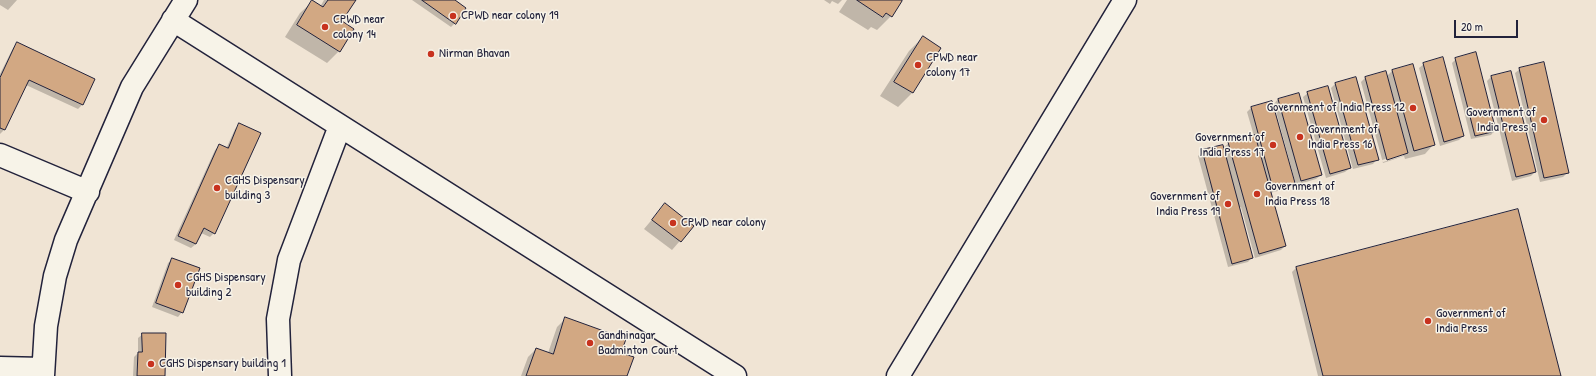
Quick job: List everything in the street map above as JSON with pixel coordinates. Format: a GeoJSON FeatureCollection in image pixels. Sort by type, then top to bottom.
{"type":"FeatureCollection","features":[{"type":"Feature","properties":{"kind":"street"},"geometry":{"type":"LineString","coordinates":[[0,368],[43,373],[46,326],[55,276],[66,240],[132,87],[186,0]]}},
{"type":"Feature","properties":{"kind":"street"},"geometry":{"type":"LineString","coordinates":[[898,376],[1125,0]]}},
{"type":"Feature","properties":{"kind":"street"},"geometry":{"type":"LineString","coordinates":[[173,20],[735,376]]}},
{"type":"Feature","properties":{"kind":"street"},"geometry":{"type":"LineString","coordinates":[[280,376],[278,319],[289,260],[340,126]]}},
{"type":"Feature","properties":{"kind":"street"},"geometry":{"type":"LineString","coordinates":[[0,155],[88,192]]}},
{"type":"Feature","properties":{"kind":"building","name":"CPWD near colony 14"},"geometry":{"type":"Polygon","coordinates":[[[312,0],[323,7],[328,0],[356,0],[342,21],[354,29],[340,52],[297,25],[312,0]]]}},
{"type":"Feature","properties":{"kind":"building","name":"CPWD near colony 19"},"geometry":{"type":"Polygon","coordinates":[[[422,0],[455,0],[466,8],[456,24],[422,0]]]}},
{"type":"Feature","properties":{"kind":"building"},"geometry":{"type":"Polygon","coordinates":[[[857,0],[902,1],[892,17],[886,13],[883,17],[857,0]]]}},
{"type":"Feature","properties":{"kind":"building","name":"CPWD near colony 17"},"geometry":{"type":"Polygon","coordinates":[[[923,36],[941,48],[913,93],[894,82],[923,36]]]}},
{"type":"Feature","properties":{"kind":"building"},"geometry":{"type":"Polygon","coordinates":[[[17,42],[95,79],[83,105],[29,80],[5,130],[0,128],[0,78],[17,42]]]}},
{"type":"Feature","properties":{"kind":"building"},"geometry":{"type":"Polygon","coordinates":[[[1476,52],[1496,131],[1475,136],[1455,58],[1476,52]]]}},
{"type":"Feature","properties":{"kind":"building","name":"Government of India Press 12"},"geometry":{"type":"Polygon","coordinates":[[[1443,57],[1464,136],[1444,142],[1423,63],[1443,57]]]}},
{"type":"Feature","properties":{"kind":"building","name":"Government of India Press 9"},"geometry":{"type":"Polygon","coordinates":[[[1544,62],[1569,173],[1544,178],[1519,68],[1544,62]]]}},
{"type":"Feature","properties":{"kind":"building","name":"Government of India Press 12"},"geometry":{"type":"Polygon","coordinates":[[[1413,64],[1435,145],[1414,151],[1392,70],[1413,64]]]}},
{"type":"Feature","properties":{"kind":"building"},"geometry":{"type":"Polygon","coordinates":[[[1386,71],[1408,153],[1387,160],[1365,77],[1386,71]]]}},
{"type":"Feature","properties":{"kind":"building"},"geometry":{"type":"Polygon","coordinates":[[[1511,71],[1536,172],[1516,177],[1491,76],[1511,71]]]}},
{"type":"Feature","properties":{"kind":"building"},"geometry":{"type":"Polygon","coordinates":[[[1356,77],[1379,160],[1358,165],[1335,83],[1356,77]]]}},
{"type":"Feature","properties":{"kind":"building"},"geometry":{"type":"Polygon","coordinates":[[[1328,86],[1351,168],[1330,174],[1307,92],[1328,86]]]}},
{"type":"Feature","properties":{"kind":"building","name":"Government of India Press 16"},"geometry":{"type":"Polygon","coordinates":[[[1299,93],[1322,175],[1301,181],[1278,99],[1299,93]]]}},
{"type":"Feature","properties":{"kind":"building","name":"Government of India Press 17"},"geometry":{"type":"Polygon","coordinates":[[[1272,101],[1295,183],[1273,189],[1251,107],[1272,101]]]}},
{"type":"Feature","properties":{"kind":"building","name":"CGHS Dispensary building 3"},"geometry":{"type":"Polygon","coordinates":[[[239,123],[261,133],[215,234],[204,228],[196,244],[178,236],[219,144],[228,148],[239,123]]]}},
{"type":"Feature","properties":{"kind":"building","name":"Government of India Press 18"},"geometry":{"type":"Polygon","coordinates":[[[1255,135],[1286,246],[1259,254],[1228,142],[1255,135]]]}},
{"type":"Feature","properties":{"kind":"building","name":"Government of India Press 19"},"geometry":{"type":"Polygon","coordinates":[[[1223,145],[1253,258],[1232,264],[1202,150],[1223,145]]]}},
{"type":"Feature","properties":{"kind":"building","name":"CPWD near colony"},"geometry":{"type":"Polygon","coordinates":[[[665,203],[694,226],[681,242],[652,220],[665,203]]]}},
{"type":"Feature","properties":{"kind":"building","name":"Government of India Press"},"geometry":{"type":"Polygon","coordinates":[[[1518,209],[1561,376],[1323,376],[1296,267],[1518,209]]]}},
{"type":"Feature","properties":{"kind":"building","name":"CGHS Dispensary building 2"},"geometry":{"type":"Polygon","coordinates":[[[172,258],[200,268],[183,313],[156,303],[172,258]]]}},
{"type":"Feature","properties":{"kind":"building","name":"Gandhinagar Badminton Court"},"geometry":{"type":"Polygon","coordinates":[[[565,317],[626,339],[621,353],[634,357],[627,376],[526,376],[536,348],[553,354],[565,317]]]}},
{"type":"Feature","properties":{"kind":"building","name":"CGHS Dispensary building 1"},"geometry":{"type":"Polygon","coordinates":[[[142,333],[166,333],[165,376],[137,376],[138,352],[142,352],[142,333]]]}},
{"type":"Feature","properties":{"kind":"place","name":"CPWD near colony 19"},"geometry":{"type":"Point","coordinates":[453,16]}},
{"type":"Feature","properties":{"kind":"place","name":"CPWD near colony 14"},"geometry":{"type":"Point","coordinates":[325,27]}},
{"type":"Feature","properties":{"kind":"place","name":"Nirman Bhavan"},"geometry":{"type":"Point","coordinates":[431,54]}},
{"type":"Feature","properties":{"kind":"place","name":"CPWD near colony 17"},"geometry":{"type":"Point","coordinates":[918,65]}},
{"type":"Feature","properties":{"kind":"place","name":"Government of India Press 12"},"geometry":{"type":"Point","coordinates":[1413,108]}},
{"type":"Feature","properties":{"kind":"place","name":"Government of India Press 9"},"geometry":{"type":"Point","coordinates":[1544,120]}},
{"type":"Feature","properties":{"kind":"place","name":"Government of India Press 16"},"geometry":{"type":"Point","coordinates":[1300,137]}},
{"type":"Feature","properties":{"kind":"place","name":"Government of India Press 17"},"geometry":{"type":"Point","coordinates":[1273,145]}},
{"type":"Feature","properties":{"kind":"place","name":"CGHS Dispensary building 3"},"geometry":{"type":"Point","coordinates":[217,188]}},
{"type":"Feature","properties":{"kind":"place","name":"Government of India Press 18"},"geometry":{"type":"Point","coordinates":[1257,194]}},
{"type":"Feature","properties":{"kind":"place","name":"Government of India Press 19"},"geometry":{"type":"Point","coordinates":[1228,204]}},
{"type":"Feature","properties":{"kind":"place","name":"CPWD near colony"},"geometry":{"type":"Point","coordinates":[673,223]}},
{"type":"Feature","properties":{"kind":"place","name":"CGHS Dispensary building 2"},"geometry":{"type":"Point","coordinates":[178,285]}},
{"type":"Feature","properties":{"kind":"place","name":"Government of India Press"},"geometry":{"type":"Point","coordinates":[1428,321]}},
{"type":"Feature","properties":{"kind":"place","name":"Gandhinagar Badminton Court"},"geometry":{"type":"Point","coordinates":[590,343]}},
{"type":"Feature","properties":{"kind":"place","name":"CGHS Dispensary building 1"},"geometry":{"type":"Point","coordinates":[151,364]}}]}
